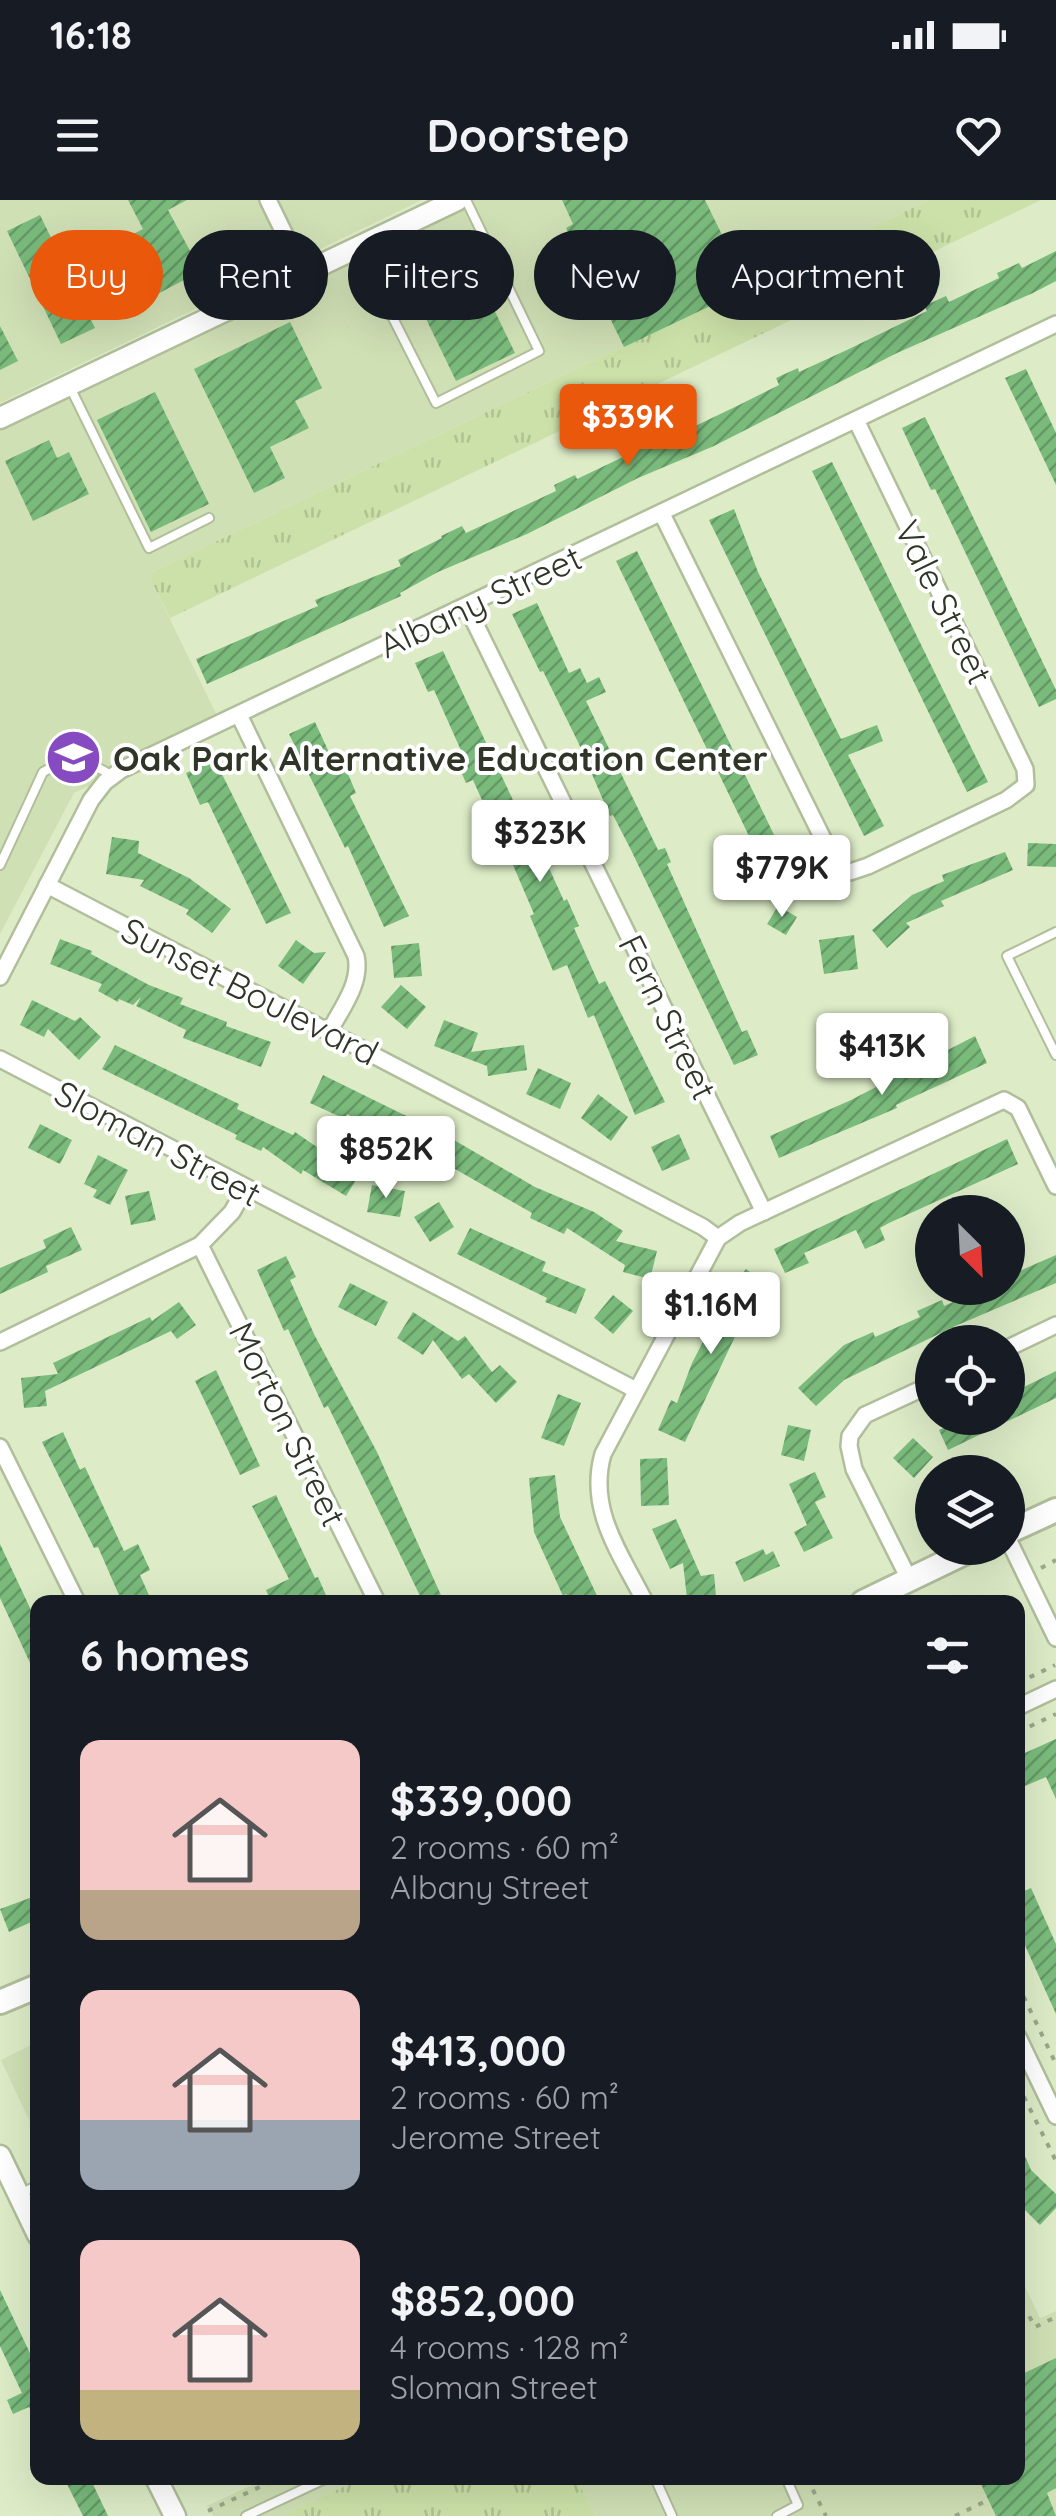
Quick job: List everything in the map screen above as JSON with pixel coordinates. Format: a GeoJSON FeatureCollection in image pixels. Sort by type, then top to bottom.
{"type":"FeatureCollection","features":[{"type":"Feature","properties":{"kind":"main road"},"geometry":{"type":"LineString","coordinates":[[1025,1526],[1056,1510]]}},
{"type":"Feature","properties":{"kind":"main road"},"geometry":{"type":"LineString","coordinates":[[877,1595],[938,1565]]}},
{"type":"Feature","properties":{"kind":"main road"},"geometry":{"type":"LineString","coordinates":[[0,2002],[30,1989]]}},
{"type":"Feature","properties":{"kind":"street"},"geometry":{"type":"LineString","coordinates":[[268,200],[283,230]]}},
{"type":"Feature","properties":{"kind":"street"},"geometry":{"type":"LineString","coordinates":[[395,230],[457,200]]}},
{"type":"Feature","properties":{"kind":"street"},"geometry":{"type":"LineString","coordinates":[[0,418],[206,320]]}},
{"type":"Feature","properties":{"kind":"street","name":"Albany Street"},"geometry":{"type":"LineString","coordinates":[[0,977],[91,800],[112,776],[856,420],[1054,331]]}},
{"type":"Feature","properties":{"kind":"street","name":"Vale Street"},"geometry":{"type":"LineString","coordinates":[[662,514],[827,852],[844,871],[868,866],[1006,800],[1026,785],[1025,769],[856,420]]}},
{"type":"Feature","properties":{"kind":"street","name":"Fern Street"},"geometry":{"type":"LineString","coordinates":[[467,607],[764,1212]]}},
{"type":"Feature","properties":{"kind":"street"},"geometry":{"type":"LineString","coordinates":[[239,715],[356,956],[358,974],[329,1032]]}},
{"type":"Feature","properties":{"kind":"street","name":"Sunset Boulevard"},"geometry":{"type":"LineString","coordinates":[[48,885],[718,1238]]}},
{"type":"Feature","properties":{"kind":"street","name":"Sloman Street"},"geometry":{"type":"LineString","coordinates":[[0,1060],[636,1390]]}},
{"type":"Feature","properties":{"kind":"street"},"geometry":{"type":"LineString","coordinates":[[642,1595],[604,1520],[597,1492],[603,1454],[718,1238],[764,1212],[997,1101],[1011,1101],[1018,1108],[1056,1186]]}},
{"type":"Feature","properties":{"kind":"street"},"geometry":{"type":"LineString","coordinates":[[0,1342],[200,1244],[232,1212],[245,1189]]}},
{"type":"Feature","properties":{"kind":"street","name":"Morton Street"},"geometry":{"type":"LineString","coordinates":[[200,1244],[374,1595]]}},
{"type":"Feature","properties":{"kind":"street"},"geometry":{"type":"LineString","coordinates":[[1025,1340],[1056,1325]]}},
{"type":"Feature","properties":{"kind":"street"},"geometry":{"type":"LineString","coordinates":[[908,1579],[854,1469],[848,1446],[850,1436],[866,1416],[915,1392]]}},
{"type":"Feature","properties":{"kind":"street"},"geometry":{"type":"LineString","coordinates":[[0,1446],[74,1595]]}},
{"type":"Feature","properties":{"kind":"street"},"geometry":{"type":"LineString","coordinates":[[1022,1565],[1056,1638]]}},
{"type":"Feature","properties":{"kind":"street"},"geometry":{"type":"LineString","coordinates":[[1025,1704],[1056,1689]]}},
{"type":"Feature","properties":{"kind":"street"},"geometry":{"type":"LineString","coordinates":[[1025,2052],[1056,2116]]}},
{"type":"Feature","properties":{"kind":"street"},"geometry":{"type":"LineString","coordinates":[[0,2156],[10,2189],[30,2222]]}},
{"type":"Feature","properties":{"kind":"street"},"geometry":{"type":"LineString","coordinates":[[160,2485],[175,2516]]}},
{"type":"Feature","properties":{"kind":"lane"},"geometry":{"type":"LineString","coordinates":[[466,200],[481,230]]}},
{"type":"Feature","properties":{"kind":"lane"},"geometry":{"type":"LineString","coordinates":[[394,320],[436,402],[539,351],[514,299]]}},
{"type":"Feature","properties":{"kind":"lane"},"geometry":{"type":"LineString","coordinates":[[68,385],[149,548],[209,518]]}},
{"type":"Feature","properties":{"kind":"lane"},"geometry":{"type":"LineString","coordinates":[[0,865],[43,772],[71,760],[86,761],[112,776]]}},
{"type":"Feature","properties":{"kind":"lane"},"geometry":{"type":"LineString","coordinates":[[1056,932],[1007,956],[1056,1055]]}},
{"type":"Feature","properties":{"kind":"lane"},"geometry":{"type":"LineString","coordinates":[[246,2516],[312,2485]]}},
{"type":"Feature","properties":{"kind":"lane"},"geometry":{"type":"LineString","coordinates":[[658,2485],[672,2516]]}},
{"type":"Feature","properties":{"kind":"lane"},"geometry":{"type":"LineString","coordinates":[[777,2516],[798,2505],[789,2485]]}},
{"type":"Feature","properties":{"kind":"path"},"geometry":{"type":"LineString","coordinates":[[1037,1570],[1056,1560]]}},
{"type":"Feature","properties":{"kind":"path"},"geometry":{"type":"LineString","coordinates":[[1025,1680],[1055,1665]]}},
{"type":"Feature","properties":{"kind":"path"},"geometry":{"type":"LineString","coordinates":[[1025,1729],[1056,1714]]}},
{"type":"Feature","properties":{"kind":"path"},"geometry":{"type":"LineString","coordinates":[[1025,2000],[1056,2064]]}},
{"type":"Feature","properties":{"kind":"path"},"geometry":{"type":"LineString","coordinates":[[1025,2099],[1056,2161]]}},
{"type":"Feature","properties":{"kind":"path"},"geometry":{"type":"LineString","coordinates":[[1025,2318],[1029,2316],[1034,2327],[1056,2317]]}},
{"type":"Feature","properties":{"kind":"path"},"geometry":{"type":"LineString","coordinates":[[208,2511],[265,2485]]}},
{"type":"Feature","properties":{"kind":"path"},"geometry":{"type":"LineString","coordinates":[[810,2485],[826,2516]]}},
{"type":"Feature","properties":{"kind":"path"},"geometry":{"type":"LineString","coordinates":[[955,2516],[988,2500]]}},
{"type":"Feature","properties":{"kind":"shaded area"},"geometry":{"type":"Polygon","coordinates":[[[0,200],[422,200],[360,230],[348,230],[348,236],[328,245],[328,230],[183,230],[183,315],[0,403],[0,200]]]}},
{"type":"Feature","properties":{"kind":"shaded area"},"geometry":{"type":"Polygon","coordinates":[[[472,200],[929,200],[866,230],[696,230],[696,312],[148,574],[221,724],[74,793],[0,934],[0,428],[224,320],[328,320],[328,270],[348,260],[348,320],[514,320],[514,230],[410,230],[472,200]]]}},
{"type":"Feature","properties":{"kind":"shaded area"},"geometry":{"type":"Polygon","coordinates":[[[30,2046],[30,2122],[1,2060],[30,2046]]]}},
{"type":"Feature","properties":{"kind":"shaded area"},"geometry":{"type":"Polygon","coordinates":[[[1025,2287],[1040,2318],[1056,2311],[1056,2516],[595,2516],[580,2485],[1025,2485],[1025,2287]]]}},
{"type":"Feature","properties":{"kind":"shaded area"},"geometry":{"type":"Polygon","coordinates":[[[252,2485],[347,2485],[281,2516],[213,2516],[207,2506],[252,2485]]]}},
{"type":"Feature","properties":{"kind":"green space"},"geometry":{"type":"Polygon","coordinates":[[[929,200],[1041,200],[940,248],[940,230],[866,230],[929,200]]]}},
{"type":"Feature","properties":{"kind":"green space"},"geometry":{"type":"Polygon","coordinates":[[[696,312],[696,320],[791,320],[170,618],[148,574],[696,312]]]}},
{"type":"Feature","properties":{"kind":"green space"},"geometry":{"type":"Polygon","coordinates":[[[347,2485],[580,2485],[595,2516],[281,2516],[347,2485]]]}},
{"type":"Feature","properties":{"kind":"building"},"geometry":{"type":"Polygon","coordinates":[[[128,200],[187,200],[168,210],[183,238],[183,281],[163,291],[163,230],[143,229],[128,200]]]}},
{"type":"Feature","properties":{"kind":"building"},"geometry":{"type":"Polygon","coordinates":[[[562,200],[705,200],[720,230],[696,230],[696,313],[624,347],[611,320],[676,320],[676,230],[567,230],[573,224],[562,200]]]}},
{"type":"Feature","properties":{"kind":"building"},"geometry":{"type":"Polygon","coordinates":[[[40,215],[47,230],[30,230],[30,279],[7,231],[40,215]]]}},
{"type":"Feature","properties":{"kind":"building"},"geometry":{"type":"Polygon","coordinates":[[[1056,251],[1056,281],[1033,293],[897,353],[714,446],[638,478],[527,534],[438,572],[400,593],[401,596],[207,684],[196,659],[318,606],[315,600],[401,566],[398,560],[462,526],[466,533],[556,491],[554,485],[575,475],[577,479],[667,436],[665,432],[686,422],[689,429],[739,405],[779,385],[776,378],[798,368],[799,372],[909,320],[940,320],[940,299],[946,296],[949,302],[999,278],[997,273],[1019,263],[1022,268],[1056,251]]]}},
{"type":"Feature","properties":{"kind":"building"},"geometry":{"type":"Polygon","coordinates":[[[50,320],[91,320],[95,328],[61,344],[50,320]]]}},
{"type":"Feature","properties":{"kind":"building"},"geometry":{"type":"Polygon","coordinates":[[[427,320],[499,320],[515,353],[456,381],[427,320]]]}},
{"type":"Feature","properties":{"kind":"building"},"geometry":{"type":"Polygon","coordinates":[[[290,322],[322,388],[295,401],[309,428],[270,447],[285,478],[254,493],[194,369],[290,322]]]}},
{"type":"Feature","properties":{"kind":"building"},"geometry":{"type":"Polygon","coordinates":[[[0,326],[18,361],[0,370],[0,326]]]}},
{"type":"Feature","properties":{"kind":"building"},"geometry":{"type":"Polygon","coordinates":[[[1026,369],[1056,433],[1056,485],[1005,378],[1026,369]]]}},
{"type":"Feature","properties":{"kind":"building"},"geometry":{"type":"Polygon","coordinates":[[[155,392],[209,504],[151,532],[97,420],[155,392]]]}},
{"type":"Feature","properties":{"kind":"building"},"geometry":{"type":"Polygon","coordinates":[[[925,417],[1056,690],[1056,699],[1039,707],[902,428],[925,417]]]}},
{"type":"Feature","properties":{"kind":"building"},"geometry":{"type":"Polygon","coordinates":[[[49,440],[57,458],[69,452],[89,494],[33,521],[5,461],[49,440]]]}},
{"type":"Feature","properties":{"kind":"building"},"geometry":{"type":"Polygon","coordinates":[[[832,462],[988,782],[967,792],[812,471],[832,462]]]}},
{"type":"Feature","properties":{"kind":"building"},"geometry":{"type":"Polygon","coordinates":[[[734,509],[758,572],[841,739],[877,725],[883,741],[848,755],[884,826],[864,836],[709,520],[734,509]]]}},
{"type":"Feature","properties":{"kind":"building"},"geometry":{"type":"Polygon","coordinates":[[[637,551],[776,839],[773,840],[784,890],[761,895],[754,864],[762,863],[616,561],[637,551]]]}},
{"type":"Feature","properties":{"kind":"building"},"geometry":{"type":"Polygon","coordinates":[[[537,603],[569,673],[580,668],[587,683],[599,677],[606,692],[586,701],[658,850],[665,848],[671,862],[667,864],[742,1032],[747,1030],[758,1055],[734,1065],[631,850],[613,815],[610,816],[578,742],[512,614],[537,603]]]}},
{"type":"Feature","properties":{"kind":"building"},"geometry":{"type":"Polygon","coordinates":[[[443,651],[520,815],[524,813],[564,901],[567,899],[579,926],[574,928],[599,984],[605,981],[665,1102],[635,1115],[594,1015],[588,1018],[567,965],[553,971],[494,816],[490,818],[473,780],[466,783],[455,758],[463,755],[434,690],[428,692],[415,663],[443,651]]]}},
{"type":"Feature","properties":{"kind":"building"},"geometry":{"type":"Polygon","coordinates":[[[315,722],[333,761],[341,757],[356,793],[350,796],[409,916],[384,927],[348,846],[345,848],[289,734],[315,722]]]}},
{"type":"Feature","properties":{"kind":"building"},"geometry":{"type":"Polygon","coordinates":[[[215,760],[291,913],[266,924],[208,802],[200,805],[186,773],[215,760]]]}},
{"type":"Feature","properties":{"kind":"building"},"geometry":{"type":"Polygon","coordinates":[[[112,837],[139,841],[138,853],[189,878],[231,909],[212,933],[186,914],[189,910],[140,886],[144,880],[106,874],[112,837]]]}},
{"type":"Feature","properties":{"kind":"building"},"geometry":{"type":"Polygon","coordinates":[[[1028,843],[1056,844],[1056,867],[1027,866],[1028,843]]]}},
{"type":"Feature","properties":{"kind":"building"},"geometry":{"type":"Polygon","coordinates":[[[1005,852],[1013,870],[941,901],[944,906],[906,923],[910,927],[887,948],[872,930],[912,895],[944,881],[942,875],[1005,852]]]}},
{"type":"Feature","properties":{"kind":"building"},"geometry":{"type":"Polygon","coordinates":[[[778,906],[797,917],[786,935],[767,924],[778,906]]]}},
{"type":"Feature","properties":{"kind":"building"},"geometry":{"type":"Polygon","coordinates":[[[854,935],[858,969],[824,974],[819,940],[854,935]]]}},
{"type":"Feature","properties":{"kind":"building"},"geometry":{"type":"Polygon","coordinates":[[[60,939],[92,951],[91,954],[149,985],[183,998],[180,1004],[271,1042],[261,1067],[183,1038],[186,1030],[136,1006],[141,997],[133,1005],[119,999],[118,1002],[98,991],[102,984],[50,964],[60,939]]]}},
{"type":"Feature","properties":{"kind":"building"},"geometry":{"type":"Polygon","coordinates":[[[296,940],[314,953],[326,952],[303,984],[278,966],[296,940]]]}},
{"type":"Feature","properties":{"kind":"building"},"geometry":{"type":"Polygon","coordinates":[[[419,943],[422,976],[394,978],[391,946],[419,943]]]}},
{"type":"Feature","properties":{"kind":"building"},"geometry":{"type":"Polygon","coordinates":[[[401,985],[426,1007],[407,1029],[381,1007],[401,985]]]}},
{"type":"Feature","properties":{"kind":"building"},"geometry":{"type":"Polygon","coordinates":[[[32,1000],[75,1021],[80,1017],[101,1037],[79,1060],[48,1029],[44,1037],[20,1025],[32,1000]]]}},
{"type":"Feature","properties":{"kind":"building"},"geometry":{"type":"Polygon","coordinates":[[[444,1020],[478,1033],[471,1052],[524,1045],[527,1070],[488,1076],[487,1066],[434,1046],[444,1020]]]}},
{"type":"Feature","properties":{"kind":"building"},"geometry":{"type":"Polygon","coordinates":[[[975,1036],[987,1063],[896,1105],[897,1108],[779,1158],[770,1136],[851,1100],[975,1036]]]}},
{"type":"Feature","properties":{"kind":"building"},"geometry":{"type":"Polygon","coordinates":[[[115,1045],[239,1104],[237,1109],[293,1135],[295,1132],[361,1172],[346,1196],[303,1170],[301,1174],[263,1147],[261,1151],[235,1139],[237,1135],[102,1069],[115,1045]]]}},
{"type":"Feature","properties":{"kind":"building"},"geometry":{"type":"Polygon","coordinates":[[[538,1068],[571,1083],[560,1109],[526,1094],[538,1068]]]}},
{"type":"Feature","properties":{"kind":"building"},"geometry":{"type":"Polygon","coordinates":[[[323,1075],[447,1136],[535,1187],[594,1212],[623,1231],[616,1241],[657,1251],[650,1279],[623,1272],[625,1265],[567,1228],[564,1234],[530,1218],[532,1213],[448,1165],[347,1114],[345,1119],[310,1103],[323,1075]]]}},
{"type":"Feature","properties":{"kind":"building"},"geometry":{"type":"Polygon","coordinates":[[[598,1094],[628,1117],[611,1141],[581,1118],[598,1094]]]}},
{"type":"Feature","properties":{"kind":"building"},"geometry":{"type":"Polygon","coordinates":[[[40,1124],[72,1140],[60,1164],[28,1148],[40,1124]]]}},
{"type":"Feature","properties":{"kind":"building"},"geometry":{"type":"Polygon","coordinates":[[[679,1134],[690,1159],[662,1171],[651,1147],[679,1134]]]}},
{"type":"Feature","properties":{"kind":"building"},"geometry":{"type":"Polygon","coordinates":[[[1007,1139],[1018,1164],[951,1195],[915,1195],[915,1212],[880,1228],[885,1240],[865,1249],[856,1230],[804,1253],[809,1263],[785,1273],[774,1249],[1007,1139]]]}},
{"type":"Feature","properties":{"kind":"building"},"geometry":{"type":"Polygon","coordinates":[[[98,1155],[128,1170],[110,1205],[93,1197],[97,1190],[84,1184],[98,1155]]]}},
{"type":"Feature","properties":{"kind":"building"},"geometry":{"type":"Polygon","coordinates":[[[372,1185],[405,1191],[400,1217],[367,1212],[372,1185]]]}},
{"type":"Feature","properties":{"kind":"building"},"geometry":{"type":"Polygon","coordinates":[[[149,1191],[156,1220],[131,1225],[125,1196],[149,1191]]]}},
{"type":"Feature","properties":{"kind":"building"},"geometry":{"type":"Polygon","coordinates":[[[439,1202],[454,1227],[430,1242],[414,1217],[439,1202]]]}},
{"type":"Feature","properties":{"kind":"building"},"geometry":{"type":"Polygon","coordinates":[[[71,1227],[82,1250],[46,1266],[48,1272],[0,1294],[0,1268],[46,1248],[43,1240],[71,1227]]]}},
{"type":"Feature","properties":{"kind":"building"},"geometry":{"type":"Polygon","coordinates":[[[470,1228],[546,1262],[542,1271],[586,1289],[576,1314],[545,1302],[547,1298],[457,1254],[470,1228]]]}},
{"type":"Feature","properties":{"kind":"building"},"geometry":{"type":"Polygon","coordinates":[[[1056,1255],[1056,1283],[1025,1296],[1025,1269],[1056,1255]]]}},
{"type":"Feature","properties":{"kind":"building"},"geometry":{"type":"Polygon","coordinates":[[[286,1256],[296,1277],[290,1280],[314,1334],[377,1452],[441,1595],[420,1595],[328,1406],[324,1408],[288,1329],[284,1331],[257,1270],[286,1256]]]}},
{"type":"Feature","properties":{"kind":"building"},"geometry":{"type":"Polygon","coordinates":[[[746,1269],[767,1285],[738,1324],[685,1442],[658,1430],[671,1400],[677,1403],[719,1306],[746,1269]]]}},
{"type":"Feature","properties":{"kind":"building"},"geometry":{"type":"Polygon","coordinates":[[[350,1283],[388,1302],[376,1326],[338,1307],[350,1283]]]}},
{"type":"Feature","properties":{"kind":"building"},"geometry":{"type":"Polygon","coordinates":[[[613,1295],[633,1311],[613,1334],[594,1318],[613,1295]]]}},
{"type":"Feature","properties":{"kind":"building"},"geometry":{"type":"Polygon","coordinates":[[[179,1302],[196,1325],[177,1339],[171,1331],[45,1391],[47,1406],[24,1408],[21,1378],[58,1374],[53,1363],[150,1317],[152,1321],[179,1302]]]}},
{"type":"Feature","properties":{"kind":"building"},"geometry":{"type":"Polygon","coordinates":[[[931,1305],[1004,1305],[958,1325],[915,1325],[915,1345],[844,1380],[816,1406],[798,1388],[844,1345],[873,1332],[875,1337],[920,1317],[917,1311],[931,1305]]]}},
{"type":"Feature","properties":{"kind":"building"},"geometry":{"type":"Polygon","coordinates":[[[413,1312],[458,1341],[465,1336],[492,1372],[500,1365],[517,1382],[496,1403],[469,1374],[462,1379],[433,1340],[423,1355],[397,1338],[413,1312]]]}},
{"type":"Feature","properties":{"kind":"building"},"geometry":{"type":"Polygon","coordinates":[[[216,1370],[260,1466],[240,1475],[195,1381],[216,1370]]]}},
{"type":"Feature","properties":{"kind":"building"},"geometry":{"type":"Polygon","coordinates":[[[1056,1371],[1056,1398],[1025,1413],[1025,1386],[1056,1371]]]}},
{"type":"Feature","properties":{"kind":"building"},"geometry":{"type":"Polygon","coordinates":[[[558,1394],[581,1403],[564,1446],[541,1438],[558,1394]]]}},
{"type":"Feature","properties":{"kind":"building"},"geometry":{"type":"Polygon","coordinates":[[[788,1425],[811,1430],[804,1461],[781,1455],[788,1425]]]}},
{"type":"Feature","properties":{"kind":"building"},"geometry":{"type":"Polygon","coordinates":[[[63,1432],[80,1470],[85,1467],[124,1551],[138,1544],[150,1570],[140,1575],[149,1595],[119,1595],[42,1442],[63,1432]]]}},
{"type":"Feature","properties":{"kind":"building"},"geometry":{"type":"Polygon","coordinates":[[[941,1435],[979,1435],[948,1450],[941,1435]]]}},
{"type":"Feature","properties":{"kind":"building"},"geometry":{"type":"Polygon","coordinates":[[[913,1438],[931,1455],[915,1455],[914,1478],[893,1458],[913,1438]]]}},
{"type":"Feature","properties":{"kind":"building"},"geometry":{"type":"Polygon","coordinates":[[[667,1458],[669,1505],[641,1506],[640,1459],[667,1458]]]}},
{"type":"Feature","properties":{"kind":"building"},"geometry":{"type":"Polygon","coordinates":[[[815,1472],[826,1497],[815,1502],[833,1538],[804,1552],[794,1532],[807,1525],[789,1484],[815,1472]]]}},
{"type":"Feature","properties":{"kind":"building"},"geometry":{"type":"Polygon","coordinates":[[[555,1475],[560,1517],[597,1595],[563,1595],[534,1532],[529,1478],[555,1475]]]}},
{"type":"Feature","properties":{"kind":"building"},"geometry":{"type":"Polygon","coordinates":[[[276,1495],[326,1595],[268,1595],[266,1590],[289,1579],[252,1506],[276,1495]]]}},
{"type":"Feature","properties":{"kind":"building"},"geometry":{"type":"Polygon","coordinates":[[[676,1519],[701,1576],[714,1574],[716,1595],[687,1595],[683,1563],[670,1569],[652,1529],[676,1519]]]}},
{"type":"Feature","properties":{"kind":"building"},"geometry":{"type":"Polygon","coordinates":[[[0,1544],[30,1608],[30,1663],[0,1598],[0,1544]]]}},
{"type":"Feature","properties":{"kind":"building"},"geometry":{"type":"Polygon","coordinates":[[[763,1549],[766,1555],[773,1551],[780,1566],[744,1582],[735,1562],[763,1549]]]}},
{"type":"Feature","properties":{"kind":"building"},"geometry":{"type":"Polygon","coordinates":[[[1056,1739],[1056,1799],[1046,1777],[1025,1786],[1025,1753],[1056,1739]]]}},
{"type":"Feature","properties":{"kind":"building"},"geometry":{"type":"Polygon","coordinates":[[[1031,1888],[1056,1944],[1056,2014],[1025,1945],[1025,1891],[1031,1888]]]}},
{"type":"Feature","properties":{"kind":"building"},"geometry":{"type":"Polygon","coordinates":[[[30,1898],[30,1923],[9,1932],[0,1909],[30,1898]]]}},
{"type":"Feature","properties":{"kind":"building"},"geometry":{"type":"Polygon","coordinates":[[[1025,2156],[1031,2170],[1056,2194],[1056,2208],[1040,2225],[1025,2210],[1025,2156]]]}},
{"type":"Feature","properties":{"kind":"building"},"geometry":{"type":"Polygon","coordinates":[[[0,2290],[30,2353],[30,2409],[13,2414],[7,2400],[22,2393],[0,2346],[0,2290]]]}},
{"type":"Feature","properties":{"kind":"building"},"geometry":{"type":"Polygon","coordinates":[[[1056,2358],[1056,2488],[1047,2493],[1056,2516],[996,2516],[981,2485],[1025,2485],[1025,2373],[1056,2358]]]}},
{"type":"Feature","properties":{"kind":"building"},"geometry":{"type":"Polygon","coordinates":[[[68,2485],[93,2485],[108,2516],[83,2516],[68,2485]]]}},
{"type":"Feature","properties":{"kind":"place","name":"Oak Park Alternative Education Center"},"geometry":{"type":"Point","coordinates":[74,758]}}]}
